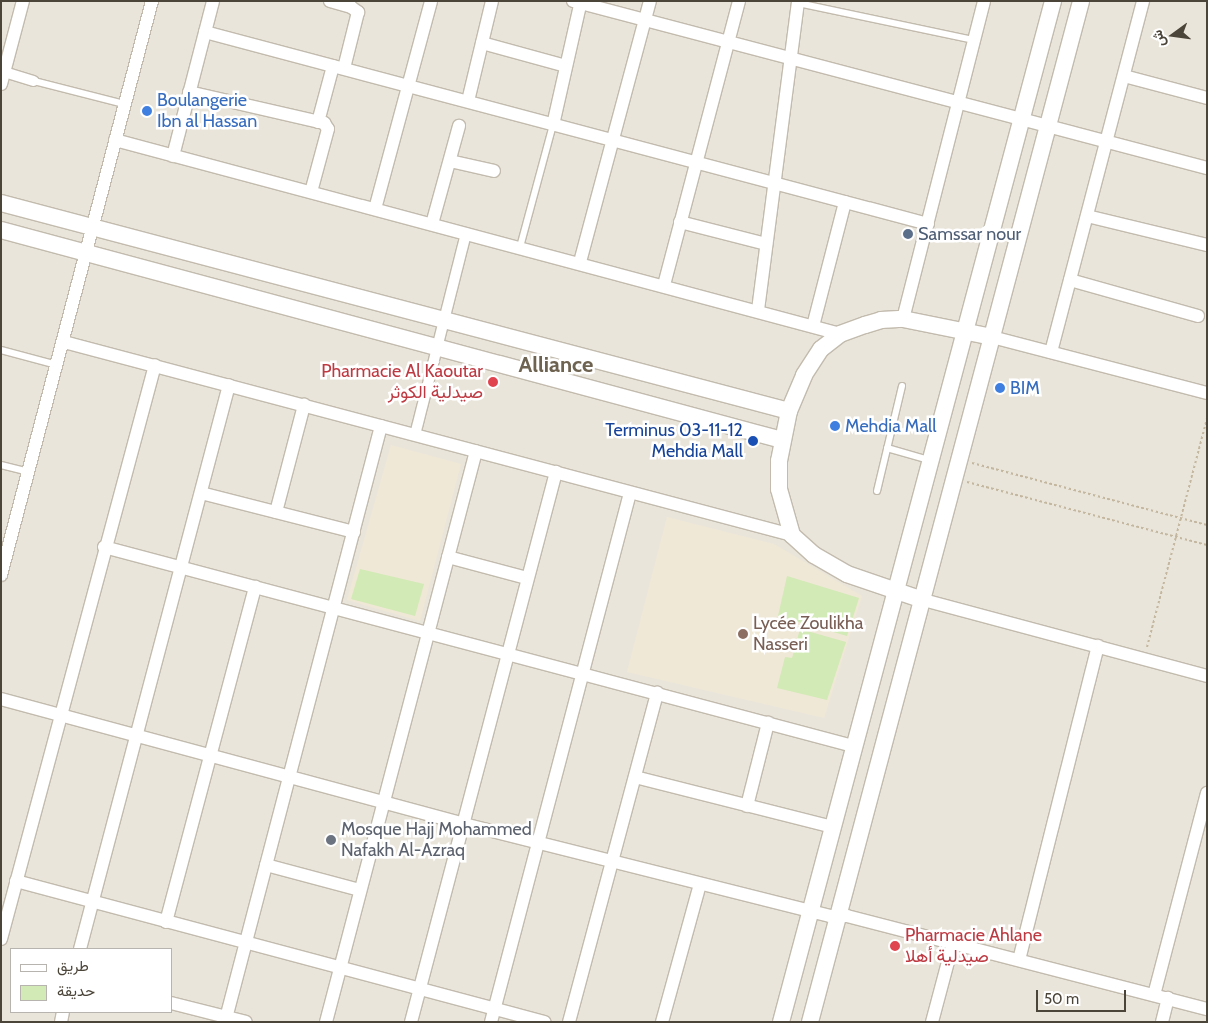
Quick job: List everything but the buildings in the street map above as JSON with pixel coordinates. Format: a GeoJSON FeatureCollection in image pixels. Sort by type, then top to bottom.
{"type":"FeatureCollection","features":[{"type":"Feature","properties":{"kind":"street"},"geometry":{"type":"LineString","coordinates":[[22,1],[2,75],[34,81]]}},
{"type":"Feature","properties":{"kind":"street"},"geometry":{"type":"LineString","coordinates":[[1,575],[64,342],[152,1]]}},
{"type":"Feature","properties":{"kind":"street"},"geometry":{"type":"LineString","coordinates":[[173,156],[213,1]]}},
{"type":"Feature","properties":{"kind":"street"},"geometry":{"type":"LineString","coordinates":[[318,122],[358,14],[352,4],[330,1]]}},
{"type":"Feature","properties":{"kind":"street"},"geometry":{"type":"LineString","coordinates":[[375,209],[431,1]]}},
{"type":"Feature","properties":{"kind":"street"},"geometry":{"type":"LineString","coordinates":[[468,101],[492,1]]}},
{"type":"Feature","properties":{"kind":"street"},"geometry":{"type":"LineString","coordinates":[[580,262],[650,1]]}},
{"type":"Feature","properties":{"kind":"street"},"geometry":{"type":"LineString","coordinates":[[664,285],[739,1]]}},
{"type":"Feature","properties":{"kind":"street"},"geometry":{"type":"LineString","coordinates":[[903,319],[984,1]]}},
{"type":"Feature","properties":{"kind":"street"},"geometry":{"type":"LineString","coordinates":[[781,1022],[1020,119],[1053,1]]}},
{"type":"Feature","properties":{"kind":"street"},"geometry":{"type":"LineString","coordinates":[[810,1022],[920,599],[992,337],[1080,1]]}},
{"type":"Feature","properties":{"kind":"street"},"geometry":{"type":"LineString","coordinates":[[1051,352],[1143,1]]}},
{"type":"Feature","properties":{"kind":"street"},"geometry":{"type":"LineString","coordinates":[[553,125],[578,2],[1207,168]]}},
{"type":"Feature","properties":{"kind":"street"},"geometry":{"type":"LineString","coordinates":[[758,310],[776,184],[798,2]]}},
{"type":"Feature","properties":{"kind":"street"},"geometry":{"type":"LineString","coordinates":[[205,32],[928,224]]}},
{"type":"Feature","properties":{"kind":"street"},"geometry":{"type":"LineString","coordinates":[[482,43],[566,66]]}},
{"type":"Feature","properties":{"kind":"street"},"geometry":{"type":"LineString","coordinates":[[1124,76],[1207,98]]}},
{"type":"Feature","properties":{"kind":"street"},"geometry":{"type":"LineString","coordinates":[[189,92],[318,122],[328,129],[311,192]]}},
{"type":"Feature","properties":{"kind":"street"},"geometry":{"type":"LineString","coordinates":[[432,224],[459,126]]}},
{"type":"Feature","properties":{"kind":"street"},"geometry":{"type":"LineString","coordinates":[[115,140],[580,262],[840,334]]}},
{"type":"Feature","properties":{"kind":"street"},"geometry":{"type":"LineString","coordinates":[[450,161],[494,171]]}},
{"type":"Feature","properties":{"kind":"street"},"geometry":{"type":"LineString","coordinates":[[813,326],[844,202]]}},
{"type":"Feature","properties":{"kind":"street"},"geometry":{"type":"LineString","coordinates":[[1,203],[789,411]]}},
{"type":"Feature","properties":{"kind":"street"},"geometry":{"type":"LineString","coordinates":[[1087,216],[1207,245]]}},
{"type":"Feature","properties":{"kind":"street"},"geometry":{"type":"LineString","coordinates":[[680,222],[766,244]]}},
{"type":"Feature","properties":{"kind":"street"},"geometry":{"type":"LineString","coordinates":[[1,230],[782,440]]}},
{"type":"Feature","properties":{"kind":"street"},"geometry":{"type":"LineString","coordinates":[[415,435],[466,233]]}},
{"type":"Feature","properties":{"kind":"street"},"geometry":{"type":"LineString","coordinates":[[1070,280],[1198,316]]}},
{"type":"Feature","properties":{"kind":"street"},"geometry":{"type":"LineString","coordinates":[[792,536],[779,489],[782,440],[795,392],[815,357],[840,334],[881,320],[903,319],[965,330],[1207,393]]}},
{"type":"Feature","properties":{"kind":"street"},"geometry":{"type":"LineString","coordinates":[[64,342],[792,536],[828,564],[894,592],[1207,676]]}},
{"type":"Feature","properties":{"kind":"street"},"geometry":{"type":"LineString","coordinates":[[1,939],[154,365]]}},
{"type":"Feature","properties":{"kind":"street"},"geometry":{"type":"LineString","coordinates":[[80,948],[135,734],[229,385]]}},
{"type":"Feature","properties":{"kind":"street"},"geometry":{"type":"LineString","coordinates":[[276,512],[304,405]]}},
{"type":"Feature","properties":{"kind":"street"},"geometry":{"type":"LineString","coordinates":[[226,1019],[335,608],[381,426]]}},
{"type":"Feature","properties":{"kind":"street"},"geometry":{"type":"LineString","coordinates":[[326,1022],[476,451]]}},
{"type":"Feature","properties":{"kind":"street"},"geometry":{"type":"LineString","coordinates":[[410,1022],[556,472]]}},
{"type":"Feature","properties":{"kind":"street"},"geometry":{"type":"LineString","coordinates":[[201,493],[354,532]]}},
{"type":"Feature","properties":{"kind":"street"},"geometry":{"type":"LineString","coordinates":[[493,1015],[630,493]]}},
{"type":"Feature","properties":{"kind":"street"},"geometry":{"type":"LineString","coordinates":[[104,547],[853,746]]}},
{"type":"Feature","properties":{"kind":"street"},"geometry":{"type":"LineString","coordinates":[[448,558],[527,578]]}},
{"type":"Feature","properties":{"kind":"street"},"geometry":{"type":"LineString","coordinates":[[166,922],[255,587]]}},
{"type":"Feature","properties":{"kind":"street"},"geometry":{"type":"LineString","coordinates":[[1018,960],[1098,646]]}},
{"type":"Feature","properties":{"kind":"street"},"geometry":{"type":"LineString","coordinates":[[570,1022],[657,693]]}},
{"type":"Feature","properties":{"kind":"street"},"geometry":{"type":"LineString","coordinates":[[1,699],[464,824],[700,884],[837,916],[848,916],[1207,1009]]}},
{"type":"Feature","properties":{"kind":"street"},"geometry":{"type":"LineString","coordinates":[[747,806],[768,723]]}},
{"type":"Feature","properties":{"kind":"street"},"geometry":{"type":"LineString","coordinates":[[635,777],[832,827]]}},
{"type":"Feature","properties":{"kind":"street"},"geometry":{"type":"LineString","coordinates":[[1154,995],[1207,793]]}},
{"type":"Feature","properties":{"kind":"street"},"geometry":{"type":"LineString","coordinates":[[266,865],[360,890]]}},
{"type":"Feature","properties":{"kind":"street"},"geometry":{"type":"LineString","coordinates":[[16,881],[419,990],[493,1015],[544,1022]]}},
{"type":"Feature","properties":{"kind":"street"},"geometry":{"type":"LineString","coordinates":[[662,1022],[700,884]]}},
{"type":"Feature","properties":{"kind":"street"},"geometry":{"type":"LineString","coordinates":[[932,1022],[953,943]]}},
{"type":"Feature","properties":{"kind":"street"},"geometry":{"type":"LineString","coordinates":[[1162,1022],[1168,998]]}},
{"type":"Feature","properties":{"kind":"street"},"geometry":{"type":"LineString","coordinates":[[172,1003],[226,1019],[246,1022]]}},
{"type":"Feature","properties":{"kind":"lane"},"geometry":{"type":"LineString","coordinates":[[798,2],[974,40]]}},
{"type":"Feature","properties":{"kind":"lane"},"geometry":{"type":"LineString","coordinates":[[34,81],[124,104]]}},
{"type":"Feature","properties":{"kind":"lane"},"geometry":{"type":"LineString","coordinates":[[520,247],[553,125]]}},
{"type":"Feature","properties":{"kind":"lane"},"geometry":{"type":"LineString","coordinates":[[1,350],[57,365]]}},
{"type":"Feature","properties":{"kind":"lane"},"geometry":{"type":"LineString","coordinates":[[877,491],[902,386]]}},
{"type":"Feature","properties":{"kind":"lane"},"geometry":{"type":"LineString","coordinates":[[887,448],[930,460]]}},
{"type":"Feature","properties":{"kind":"lane"},"geometry":{"type":"LineString","coordinates":[[1,465],[29,472]]}},
{"type":"Feature","properties":{"kind":"path"},"geometry":{"type":"LineString","coordinates":[[1143,659],[1207,418]]}},
{"type":"Feature","properties":{"kind":"path"},"geometry":{"type":"LineString","coordinates":[[958,459],[1207,525]]}},
{"type":"Feature","properties":{"kind":"path"},"geometry":{"type":"LineString","coordinates":[[953,478],[1207,545]]}},
{"type":"Feature","properties":{"kind":"shaded area"},"geometry":{"type":"Polygon","coordinates":[[[1,1],[1207,1],[1207,1022],[1,1022],[1,1]]]}},
{"type":"Feature","properties":{"kind":"shaded area"},"geometry":{"type":"Polygon","coordinates":[[[391,445],[461,464],[420,621],[347,600],[391,445]]]}},
{"type":"Feature","properties":{"kind":"shaded area","name":"Lycée Zoulikha Nasseri"},"geometry":{"type":"Polygon","coordinates":[[[667,517],[774,544],[862,596],[824,718],[627,672],[667,517]]]}},
{"type":"Feature","properties":{"kind":"green space"},"geometry":{"type":"Polygon","coordinates":[[[360,569],[424,584],[415,616],[351,599],[360,569]]]}},
{"type":"Feature","properties":{"kind":"green space"},"geometry":{"type":"Polygon","coordinates":[[[787,576],[859,598],[847,636],[778,616],[787,576]]]}},
{"type":"Feature","properties":{"kind":"green space"},"geometry":{"type":"Polygon","coordinates":[[[800,629],[846,642],[827,700],[777,688],[785,657],[792,658],[800,629]]]}},
{"type":"Feature","properties":{"kind":"place","name":"Boulangerie Ibn al Hassan"},"geometry":{"type":"Point","coordinates":[147,111]}},
{"type":"Feature","properties":{"kind":"place","name":"Samssar nour"},"geometry":{"type":"Point","coordinates":[908,234]}},
{"type":"Feature","properties":{"kind":"place","name":"Pharmacie Al Kaoutar صيدلية الكوثر"},"geometry":{"type":"Point","coordinates":[493,382]}},
{"type":"Feature","properties":{"kind":"place","name":"BIM"},"geometry":{"type":"Point","coordinates":[1000,388]}},
{"type":"Feature","properties":{"kind":"place","name":"Mehdia Mall"},"geometry":{"type":"Point","coordinates":[835,426]}},
{"type":"Feature","properties":{"kind":"place","name":"Terminus 03-11-12 Mehdia Mall"},"geometry":{"type":"Point","coordinates":[753,441]}},
{"type":"Feature","properties":{"kind":"place","name":"Lycée Zoulikha Nasseri"},"geometry":{"type":"Point","coordinates":[743,634]}},
{"type":"Feature","properties":{"kind":"place","name":"Mosque Hajj Mohammed Nafakh Al-Azraq"},"geometry":{"type":"Point","coordinates":[331,840]}},
{"type":"Feature","properties":{"kind":"place","name":"Pharmacie Ahlane صيدلية أهلا"},"geometry":{"type":"Point","coordinates":[895,946]}},
{"type":"Feature","properties":{"kind":"district","name":"Alliance"},"geometry":{"type":"Point","coordinates":[556,365]}}]}
